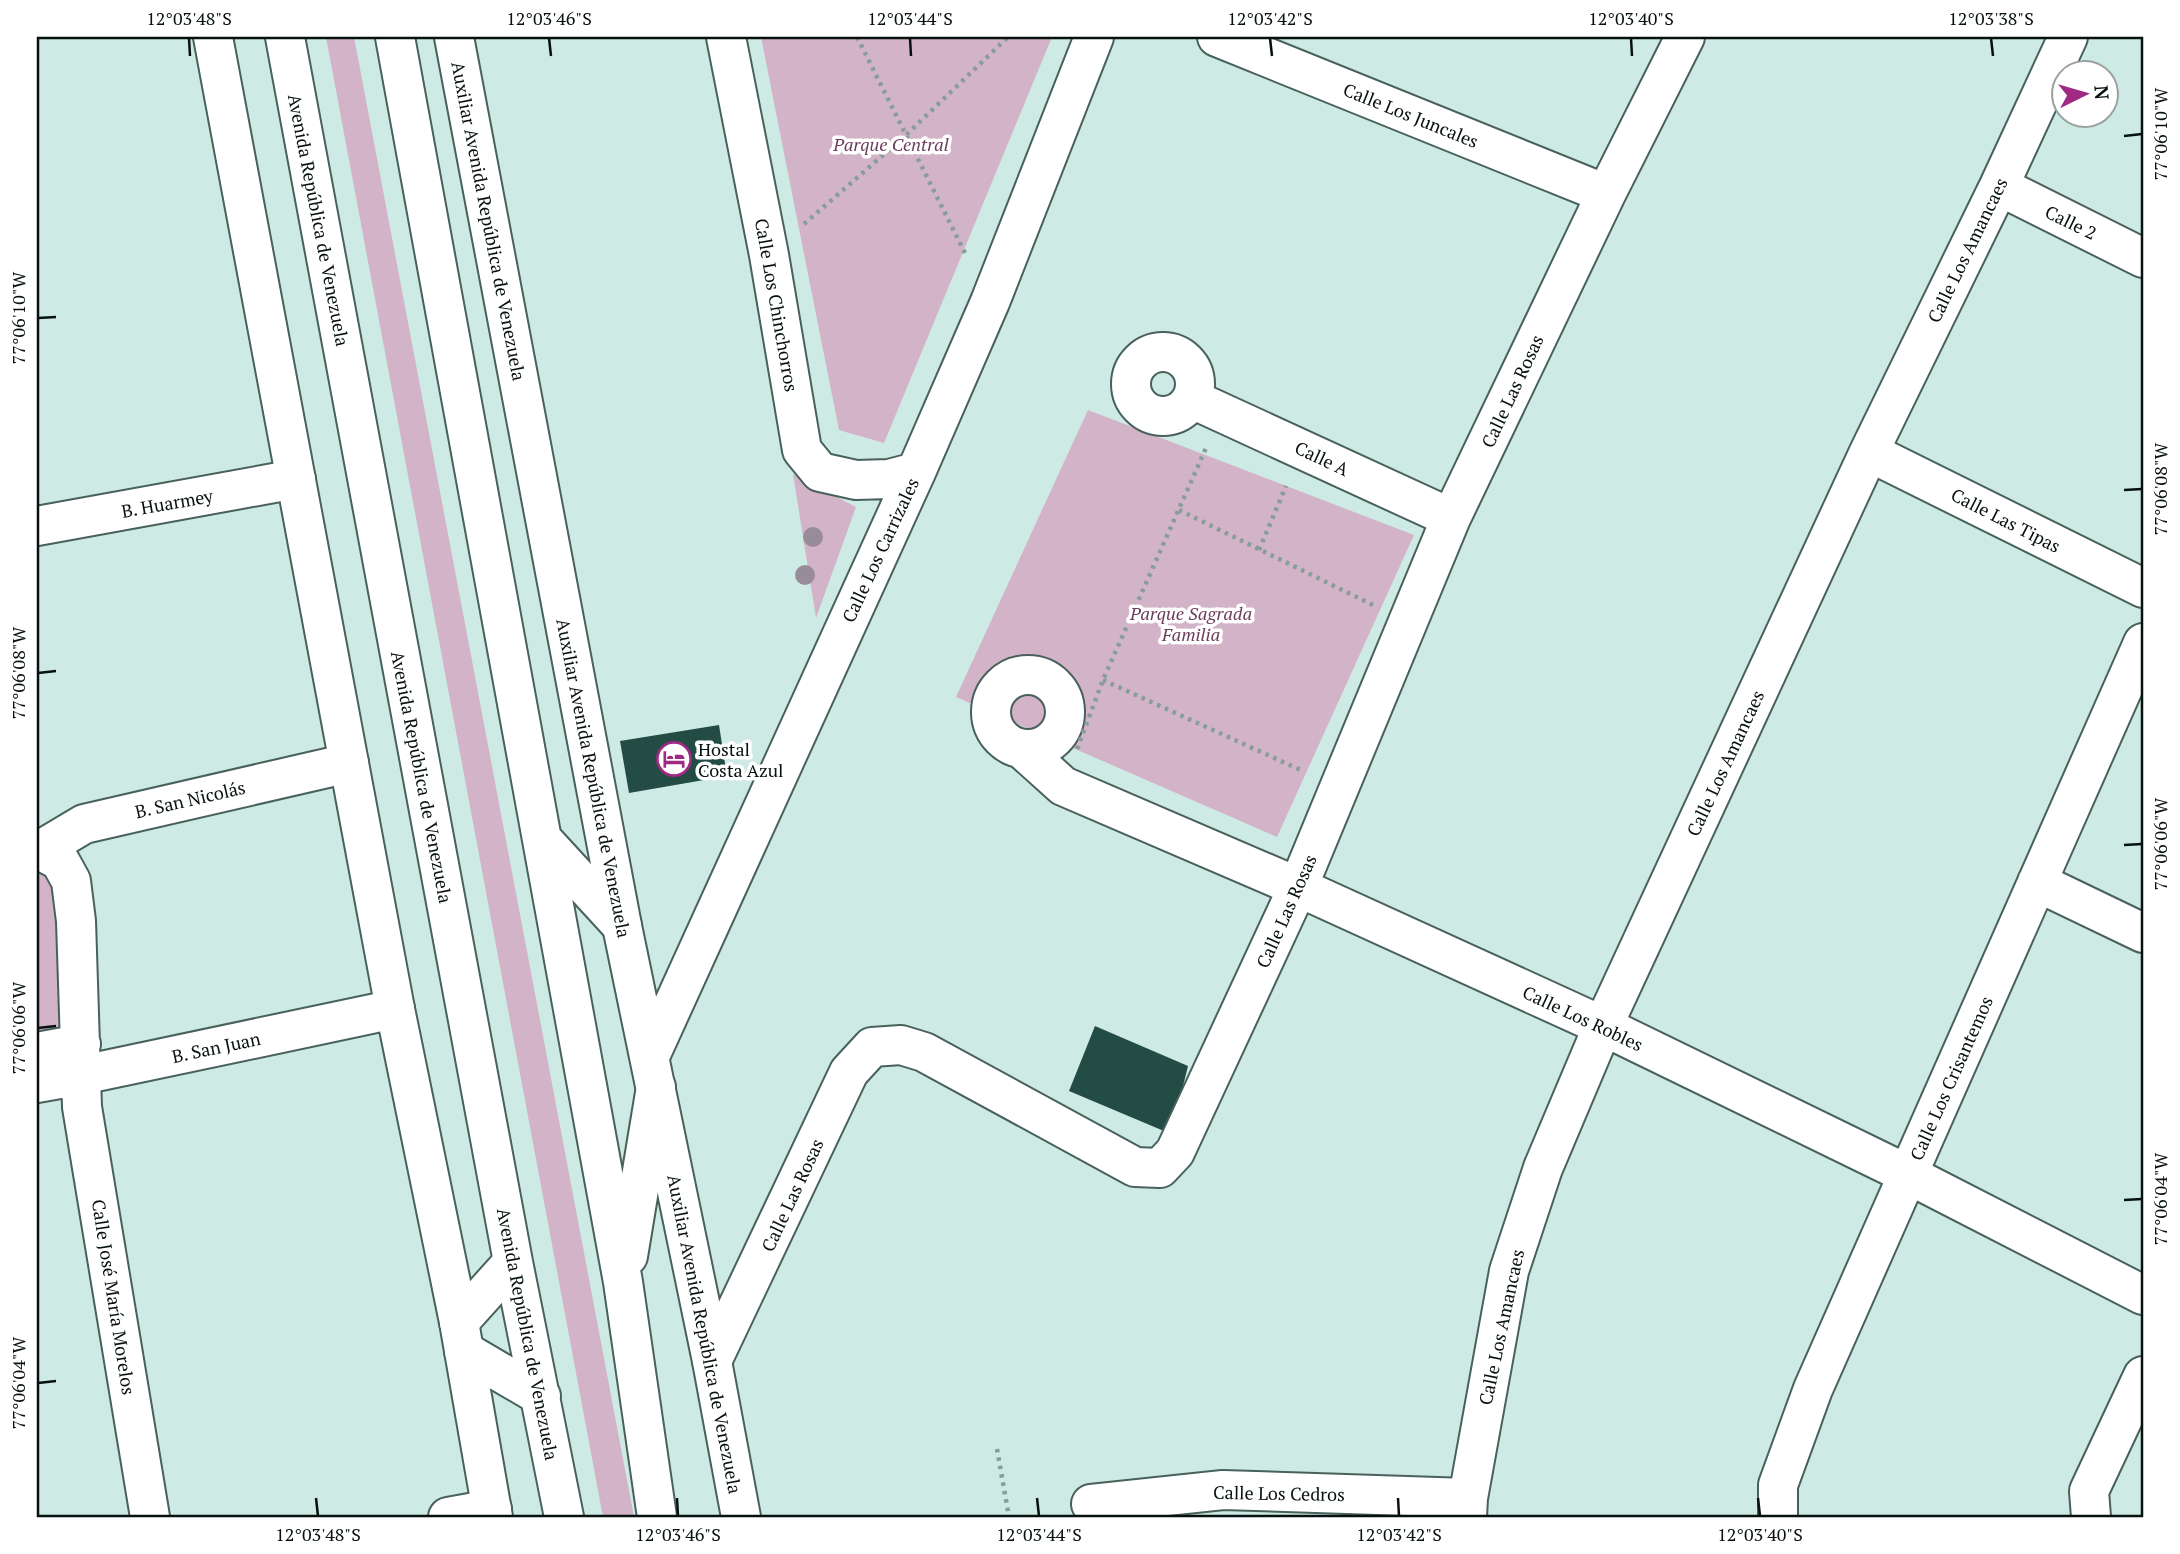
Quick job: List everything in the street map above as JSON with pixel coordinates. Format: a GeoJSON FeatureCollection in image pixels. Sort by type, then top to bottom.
{"type":"FeatureCollection","features":[{"type":"Feature","properties":{"kind":"street"},"geometry":{"type":"LineString","coordinates":[[213,37],[395,1009],[461,1336],[493,1513],[448,1517]]}},
{"type":"Feature","properties":{"kind":"street","name":"Avenida República de Venezuela"},"geometry":{"type":"LineString","coordinates":[[285,37],[513,1262],[564,1517]]}},
{"type":"Feature","properties":{"kind":"street"},"geometry":{"type":"LineString","coordinates":[[395,37],[623,1282],[657,1517]]}},
{"type":"Feature","properties":{"kind":"street","name":"Auxiliar Avenida República de Venezuela"},"geometry":{"type":"LineString","coordinates":[[454,37],[622,926],[712,1362],[741,1517]]}},
{"type":"Feature","properties":{"kind":"street","name":"Calle Los Chinchorros"},"geometry":{"type":"LineString","coordinates":[[726,37],[769,255],[802,450],[820,472],[856,480],[889,479],[916,472]]}},
{"type":"Feature","properties":{"kind":"street","name":"Calle Los Carrizales"},"geometry":{"type":"LineString","coordinates":[[653,1072],[990,302],[1094,37]]}},
{"type":"Feature","properties":{"kind":"street","name":"Calle Los Juncales"},"geometry":{"type":"LineString","coordinates":[[1217,37],[1606,194]]}},
{"type":"Feature","properties":{"kind":"street","name":"Calle Las Rosas"},"geometry":{"type":"LineString","coordinates":[[712,1362],[849,1072],[872,1047],[901,1045],[924,1052],[1135,1167],[1160,1168],[1175,1152],[1298,887],[1451,518],[1606,194],[1685,37]]}},
{"type":"Feature","properties":{"kind":"street","name":"Calle Los Amancaes"},"geometry":{"type":"LineString","coordinates":[[1467,1508],[1509,1271],[1543,1168],[1603,1026],[1869,452],[1999,186],[2068,37]]}},
{"type":"Feature","properties":{"kind":"street","name":"Calle 2"},"geometry":{"type":"LineString","coordinates":[[1999,186],[2143,258]]}},
{"type":"Feature","properties":{"kind":"street","name":"Calle A"},"geometry":{"type":"LineString","coordinates":[[1207,406],[1451,518]]}},
{"type":"Feature","properties":{"kind":"street","name":"Calle Las Tipas"},"geometry":{"type":"LineString","coordinates":[[1869,452],[2143,588]]}},
{"type":"Feature","properties":{"kind":"street","name":"B. Huarmey"},"geometry":{"type":"LineString","coordinates":[[37,526],[296,479]]}},
{"type":"Feature","properties":{"kind":"street","name":"Calle Los Crisantemos"},"geometry":{"type":"LineString","coordinates":[[1778,1517],[1778,1485],[1813,1389],[2143,643]]}},
{"type":"Feature","properties":{"kind":"street","name":"Calle Los Robles"},"geometry":{"type":"LineString","coordinates":[[1023,749],[1063,786],[1298,887],[1603,1026],[1909,1175],[2143,1295]]}},
{"type":"Feature","properties":{"kind":"street","name":"B. San Nicolás"},"geometry":{"type":"LineString","coordinates":[[39,851],[84,824],[349,763]]}},
{"type":"Feature","properties":{"kind":"street"},"geometry":{"type":"LineString","coordinates":[[543,840],[622,926]]}},
{"type":"Feature","properties":{"kind":"street","name":"Calle José María Morelos"},"geometry":{"type":"LineString","coordinates":[[39,851],[60,861],[71,881],[76,921],[82,1107],[150,1517]]}},
{"type":"Feature","properties":{"kind":"street"},"geometry":{"type":"LineString","coordinates":[[2037,882],[2143,933]]}},
{"type":"Feature","properties":{"kind":"street","name":"B. San Juan"},"geometry":{"type":"LineString","coordinates":[[37,1083],[82,1060],[395,1009]]}},
{"type":"Feature","properties":{"kind":"street"},"geometry":{"type":"LineString","coordinates":[[37,1052],[82,1060]]}},
{"type":"Feature","properties":{"kind":"street"},"geometry":{"type":"LineString","coordinates":[[623,1282],[653,1072]]}},
{"type":"Feature","properties":{"kind":"street"},"geometry":{"type":"LineString","coordinates":[[461,1336],[513,1262]]}},
{"type":"Feature","properties":{"kind":"street"},"geometry":{"type":"LineString","coordinates":[[461,1336],[541,1396]]}},
{"type":"Feature","properties":{"kind":"street"},"geometry":{"type":"LineString","coordinates":[[2091,1517],[2089,1491],[2143,1376]]}},
{"type":"Feature","properties":{"kind":"street","name":"Calle Los Cedros"},"geometry":{"type":"LineString","coordinates":[[1091,1504],[1223,1490],[1467,1508]]}},
{"type":"Feature","properties":{"kind":"path"},"geometry":{"type":"LineString","coordinates":[[857,37],[990,302]]}},
{"type":"Feature","properties":{"kind":"path"},"geometry":{"type":"LineString","coordinates":[[769,255],[905,136],[1008,37]]}},
{"type":"Feature","properties":{"kind":"path"},"geometry":{"type":"LineString","coordinates":[[1063,786],[1103,680],[1179,510],[1207,406]]}},
{"type":"Feature","properties":{"kind":"path"},"geometry":{"type":"LineString","coordinates":[[1259,550],[1302,449]]}},
{"type":"Feature","properties":{"kind":"path"},"geometry":{"type":"LineString","coordinates":[[1179,510],[1408,623]]}},
{"type":"Feature","properties":{"kind":"path"},"geometry":{"type":"LineString","coordinates":[[1103,680],[1339,787]]}},
{"type":"Feature","properties":{"kind":"path"},"geometry":{"type":"LineString","coordinates":[[997,1449],[1009,1517]]}},
{"type":"Feature","properties":{"kind":"green space"},"geometry":{"type":"Polygon","coordinates":[[[326,37],[354,37],[634,1517],[603,1517],[326,37]]]}},
{"type":"Feature","properties":{"kind":"green space","name":"Parque Central"},"geometry":{"type":"Polygon","coordinates":[[[761,37],[1052,37],[884,443],[839,430],[761,37]]]}},
{"type":"Feature","properties":{"kind":"green space","name":"Parque Sagrada Familia"},"geometry":{"type":"Polygon","coordinates":[[[1088,410],[1414,535],[1277,837],[956,697],[1088,410]]]}},
{"type":"Feature","properties":{"kind":"green space"},"geometry":{"type":"Polygon","coordinates":[[[793,474],[856,507],[816,618],[793,474]]]}},
{"type":"Feature","properties":{"kind":"green space"},"geometry":{"type":"Polygon","coordinates":[[[53,851],[91,1052],[37,1062],[37,854],[53,851]]]}},
{"type":"Feature","properties":{"kind":"building","name":"Hostal Costa Azul"},"geometry":{"type":"Polygon","coordinates":[[[719,725],[727,776],[629,793],[620,741],[719,725]]]}},
{"type":"Feature","properties":{"kind":"building"},"geometry":{"type":"Polygon","coordinates":[[[1095,1026],[1188,1066],[1171,1134],[1069,1091],[1095,1026]]]}},
{"type":"Feature","properties":{"kind":"place","name":"Hostal Costa Azul"},"geometry":{"type":"Point","coordinates":[674,759]}}]}
